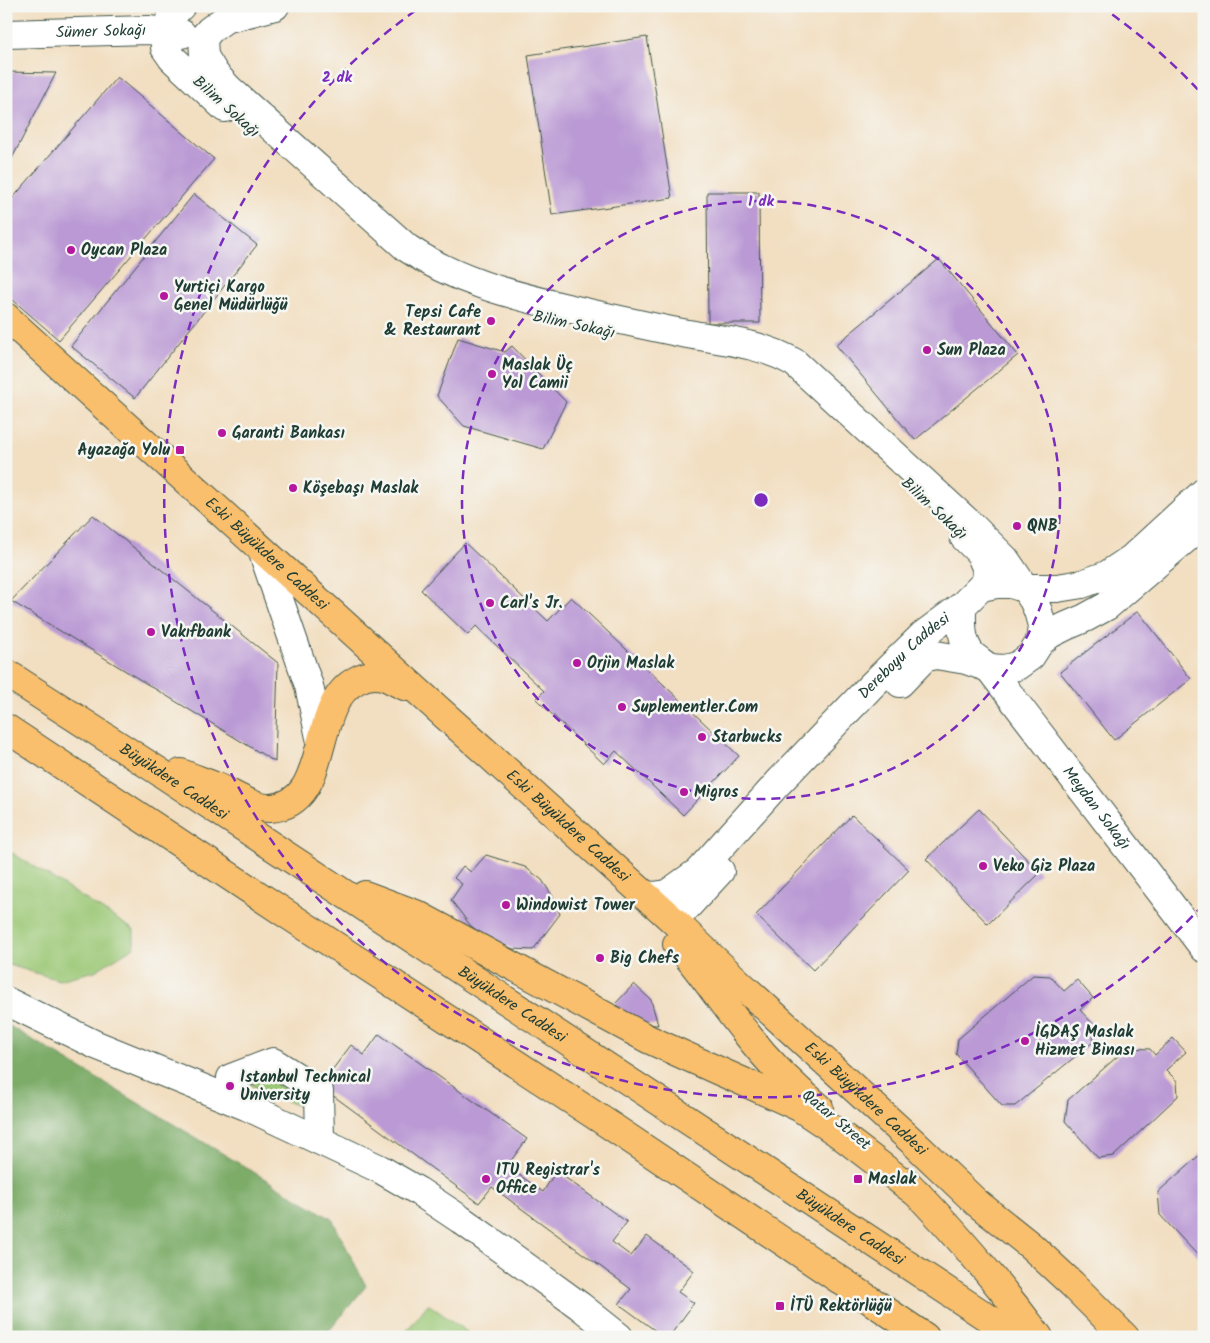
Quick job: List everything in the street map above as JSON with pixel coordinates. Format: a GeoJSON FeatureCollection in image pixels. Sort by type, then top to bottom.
{"type":"FeatureCollection","features":[{"type":"Feature","properties":{"kind":"main road","name":"Eski Büyükdere Caddesi"},"geometry":{"type":"LineString","coordinates":[[6,317],[675,922],[736,981],[913,1142],[977,1203],[1030,1246],[1072,1284],[1125,1337]]}},
{"type":"Feature","properties":{"kind":"main road","name":"Büyükdere Caddesi"},"geometry":{"type":"LineString","coordinates":[[6,673],[155,769],[1017,1337]]}},
{"type":"Feature","properties":{"kind":"main road"},"geometry":{"type":"LineString","coordinates":[[155,769],[179,773],[217,787],[248,802],[268,808],[283,806],[298,796],[310,778],[318,756],[328,715],[340,694],[350,683],[363,676],[382,676],[420,693]]}},
{"type":"Feature","properties":{"kind":"main road"},"geometry":{"type":"LineString","coordinates":[[6,728],[602,1120],[925,1337]]}},
{"type":"Feature","properties":{"kind":"main road"},"geometry":{"type":"LineString","coordinates":[[321,879],[416,914],[648,1039],[799,1107],[838,1133],[918,1194]]}},
{"type":"Feature","properties":{"kind":"main road","name":"Qatar Street"},"geometry":{"type":"LineString","coordinates":[[645,895],[656,921],[687,956],[758,1047],[788,1080],[850,1130],[918,1194],[976,1260],[1039,1337]]}},
{"type":"Feature","properties":{"kind":"main road"},"geometry":{"type":"LineString","coordinates":[[837,1278],[894,1337]]}},
{"type":"Feature","properties":{"kind":"street","name":"Sümer Sokağı"},"geometry":{"type":"LineString","coordinates":[[6,34],[148,30],[164,32],[172,15],[181,6]]}},
{"type":"Feature","properties":{"kind":"street"},"geometry":{"type":"LineString","coordinates":[[164,32],[176,32],[203,38],[225,19],[276,6]]}},
{"type":"Feature","properties":{"kind":"street","name":"Bilim Sokağı"},"geometry":{"type":"LineString","coordinates":[[164,32],[165,48],[182,68],[331,204],[409,270],[465,296],[523,314],[755,360],[773,365],[785,372],[961,533],[980,553],[987,570],[986,583],[971,596]]}},
{"type":"Feature","properties":{"kind":"street","name":"Bilim Sokağı"},"geometry":{"type":"LineString","coordinates":[[203,38],[204,56],[215,74],[229,89],[407,248],[461,277],[529,299],[638,324],[755,347],[782,356],[795,363],[972,526],[1005,559],[1024,588]]}},
{"type":"Feature","properties":{"kind":"street","name":"Dereboyu Caddesi"},"geometry":{"type":"LineString","coordinates":[[645,895],[667,894],[698,872],[778,783],[871,686],[923,635],[971,596],[997,584],[1011,584],[1024,588],[1057,588],[1082,584],[1107,576],[1131,559],[1204,492]]}},
{"type":"Feature","properties":{"kind":"street"},"geometry":{"type":"LineString","coordinates":[[971,596],[962,630],[965,643],[973,656],[989,668],[1017,666],[1031,656],[1040,642],[1050,634],[1086,618],[1107,606],[1204,523]]}},
{"type":"Feature","properties":{"kind":"street"},"geometry":{"type":"LineString","coordinates":[[262,550],[309,686],[321,742]]}},
{"type":"Feature","properties":{"kind":"street"},"geometry":{"type":"LineString","coordinates":[[1024,588],[1038,611],[1042,626],[1040,642]]}},
{"type":"Feature","properties":{"kind":"street","name":"Dereboyu Caddesi"},"geometry":{"type":"LineString","coordinates":[[675,922],[704,887],[924,658],[936,655],[966,660],[989,668]]}},
{"type":"Feature","properties":{"kind":"street","name":"Meydan Sokağı"},"geometry":{"type":"LineString","coordinates":[[989,668],[1204,948]]}},
{"type":"Feature","properties":{"kind":"street"},"geometry":{"type":"LineString","coordinates":[[6,1001],[96,1045],[246,1106],[380,1169],[418,1191],[460,1220],[580,1306],[619,1337]]}},
{"type":"Feature","properties":{"kind":"street"},"geometry":{"type":"LineString","coordinates":[[231,1078],[273,1062],[319,1091],[320,1140]]}},
{"type":"Feature","properties":{"kind":"green space"},"geometry":{"type":"Polygon","coordinates":[[[6,849],[134,930],[134,947],[95,971],[59,980],[6,964],[6,849]]]}},
{"type":"Feature","properties":{"kind":"green space"},"geometry":{"type":"Polygon","coordinates":[[[6,1024],[332,1219],[366,1286],[324,1337],[6,1337],[6,1024]]]}},
{"type":"Feature","properties":{"kind":"green space"},"geometry":{"type":"Polygon","coordinates":[[[268,1073],[308,1097],[309,1111],[251,1085],[268,1073]]]}},
{"type":"Feature","properties":{"kind":"green space"},"geometry":{"type":"Polygon","coordinates":[[[428,1304],[474,1337],[402,1337],[428,1304]]]}},
{"type":"Feature","properties":{"kind":"building"},"geometry":{"type":"Polygon","coordinates":[[[647,37],[672,198],[552,215],[528,55],[647,37]]]}},
{"type":"Feature","properties":{"kind":"building"},"geometry":{"type":"Polygon","coordinates":[[[6,72],[56,73],[6,170],[6,72]]]}},
{"type":"Feature","properties":{"kind":"building","name":"Oycan Plaza"},"geometry":{"type":"Polygon","coordinates":[[[117,77],[214,159],[59,340],[6,294],[6,206],[117,77]]]}},
{"type":"Feature","properties":{"kind":"building"},"geometry":{"type":"Polygon","coordinates":[[[707,192],[759,192],[760,323],[708,323],[707,192]]]}},
{"type":"Feature","properties":{"kind":"building","name":"Yurtiçi Kargo Genel Müdürlüğü"},"geometry":{"type":"Polygon","coordinates":[[[194,194],[257,245],[135,398],[71,346],[194,194]]]}},
{"type":"Feature","properties":{"kind":"building","name":"Sun Plaza"},"geometry":{"type":"Polygon","coordinates":[[[939,259],[1018,355],[915,440],[836,345],[939,259]]]}},
{"type":"Feature","properties":{"kind":"building","name":"Maslak Üç Yol Camii"},"geometry":{"type":"Polygon","coordinates":[[[458,338],[505,352],[512,346],[566,402],[543,449],[464,426],[437,396],[458,338]]]}},
{"type":"Feature","properties":{"kind":"building","name":"Vakıfbank"},"geometry":{"type":"Polygon","coordinates":[[[93,515],[278,663],[275,762],[11,601],[93,515]]]}},
{"type":"Feature","properties":{"kind":"building","name":"Orjin Maslak"},"geometry":{"type":"Polygon","coordinates":[[[465,543],[548,621],[571,597],[739,756],[683,815],[616,751],[604,764],[536,699],[544,691],[476,626],[468,635],[421,590],[465,543]]]}},
{"type":"Feature","properties":{"kind":"building"},"geometry":{"type":"Polygon","coordinates":[[[1138,611],[1191,679],[1114,740],[1060,672],[1138,611]]]}},
{"type":"Feature","properties":{"kind":"building","name":"Veko Giz Plaza"},"geometry":{"type":"Polygon","coordinates":[[[979,809],[1040,873],[988,924],[926,859],[979,809]]]}},
{"type":"Feature","properties":{"kind":"building"},"geometry":{"type":"Polygon","coordinates":[[[852,815],[909,870],[813,970],[756,915],[852,815]]]}},
{"type":"Feature","properties":{"kind":"building","name":"Windowist Tower"},"geometry":{"type":"Polygon","coordinates":[[[486,855],[525,867],[542,880],[553,897],[560,914],[533,950],[513,949],[484,936],[470,925],[451,900],[462,884],[454,878],[463,866],[471,872],[486,855]]]}},
{"type":"Feature","properties":{"kind":"building","name":"İGDAŞ Maslak Hizmet Binası"},"geometry":{"type":"Polygon","coordinates":[[[1033,975],[1050,976],[1064,991],[1077,980],[1093,998],[1080,1010],[1094,1025],[1093,1042],[1015,1106],[1002,1106],[956,1054],[958,1039],[1033,975]]]}},
{"type":"Feature","properties":{"kind":"building"},"geometry":{"type":"Polygon","coordinates":[[[634,984],[651,1000],[658,1025],[635,1024],[615,1004],[634,984]]]}},
{"type":"Feature","properties":{"kind":"building","name":"ITU Registrar's Office"},"geometry":{"type":"Polygon","coordinates":[[[379,1034],[527,1139],[507,1166],[543,1192],[556,1171],[627,1222],[612,1242],[631,1256],[647,1236],[694,1271],[678,1292],[694,1303],[669,1337],[664,1337],[619,1304],[631,1289],[492,1187],[479,1203],[320,1086],[351,1045],[364,1055],[379,1034]]]}},
{"type":"Feature","properties":{"kind":"building"},"geometry":{"type":"Polygon","coordinates":[[[1173,1038],[1186,1052],[1166,1070],[1177,1081],[1178,1096],[1114,1156],[1098,1158],[1065,1121],[1068,1100],[1127,1048],[1150,1049],[1155,1055],[1173,1038]]]}},
{"type":"Feature","properties":{"kind":"building"},"geometry":{"type":"Polygon","coordinates":[[[1204,1151],[1204,1262],[1160,1215],[1158,1192],[1204,1151]]]}},
{"type":"Feature","properties":{"kind":"place","name":"Oycan Plaza"},"geometry":{"type":"Point","coordinates":[71,250]}},
{"type":"Feature","properties":{"kind":"place","name":"Yurtiçi Kargo Genel Müdürlüğü"},"geometry":{"type":"Point","coordinates":[164,296]}},
{"type":"Feature","properties":{"kind":"place","name":"Tepsi Cafe & Restaurant"},"geometry":{"type":"Point","coordinates":[491,321]}},
{"type":"Feature","properties":{"kind":"place","name":"Sun Plaza"},"geometry":{"type":"Point","coordinates":[927,350]}},
{"type":"Feature","properties":{"kind":"place","name":"Maslak Üç Yol Camii"},"geometry":{"type":"Point","coordinates":[492,374]}},
{"type":"Feature","properties":{"kind":"place","name":"Garanti Bankası"},"geometry":{"type":"Point","coordinates":[222,433]}},
{"type":"Feature","properties":{"kind":"place","name":"Ayazağa Yolu"},"geometry":{"type":"Point","coordinates":[180,450]}},
{"type":"Feature","properties":{"kind":"place","name":"Köşebaşı Maslak"},"geometry":{"type":"Point","coordinates":[293,488]}},
{"type":"Feature","properties":{"kind":"place","name":"QNB"},"geometry":{"type":"Point","coordinates":[1017,526]}},
{"type":"Feature","properties":{"kind":"place","name":"Carl's Jr."},"geometry":{"type":"Point","coordinates":[490,603]}},
{"type":"Feature","properties":{"kind":"place","name":"Vakıfbank"},"geometry":{"type":"Point","coordinates":[151,632]}},
{"type":"Feature","properties":{"kind":"place","name":"Orjin Maslak"},"geometry":{"type":"Point","coordinates":[577,663]}},
{"type":"Feature","properties":{"kind":"place","name":"Suplementler.Com"},"geometry":{"type":"Point","coordinates":[622,707]}},
{"type":"Feature","properties":{"kind":"place","name":"Starbucks"},"geometry":{"type":"Point","coordinates":[702,737]}},
{"type":"Feature","properties":{"kind":"place","name":"Migros"},"geometry":{"type":"Point","coordinates":[684,792]}},
{"type":"Feature","properties":{"kind":"place","name":"Veko Giz Plaza"},"geometry":{"type":"Point","coordinates":[983,866]}},
{"type":"Feature","properties":{"kind":"place","name":"Windowist Tower"},"geometry":{"type":"Point","coordinates":[506,905]}},
{"type":"Feature","properties":{"kind":"place","name":"Big Chefs"},"geometry":{"type":"Point","coordinates":[600,958]}},
{"type":"Feature","properties":{"kind":"place","name":"İGDAŞ Maslak Hizmet Binası"},"geometry":{"type":"Point","coordinates":[1025,1041]}},
{"type":"Feature","properties":{"kind":"place","name":"Istanbul Technical University"},"geometry":{"type":"Point","coordinates":[230,1086]}},
{"type":"Feature","properties":{"kind":"place","name":"ITU Registrar's Office"},"geometry":{"type":"Point","coordinates":[486,1179]}},
{"type":"Feature","properties":{"kind":"place","name":"Maslak"},"geometry":{"type":"Point","coordinates":[858,1179]}},
{"type":"Feature","properties":{"kind":"place","name":"İTÜ Rektörlüğü"},"geometry":{"type":"Point","coordinates":[780,1306]}}]}
